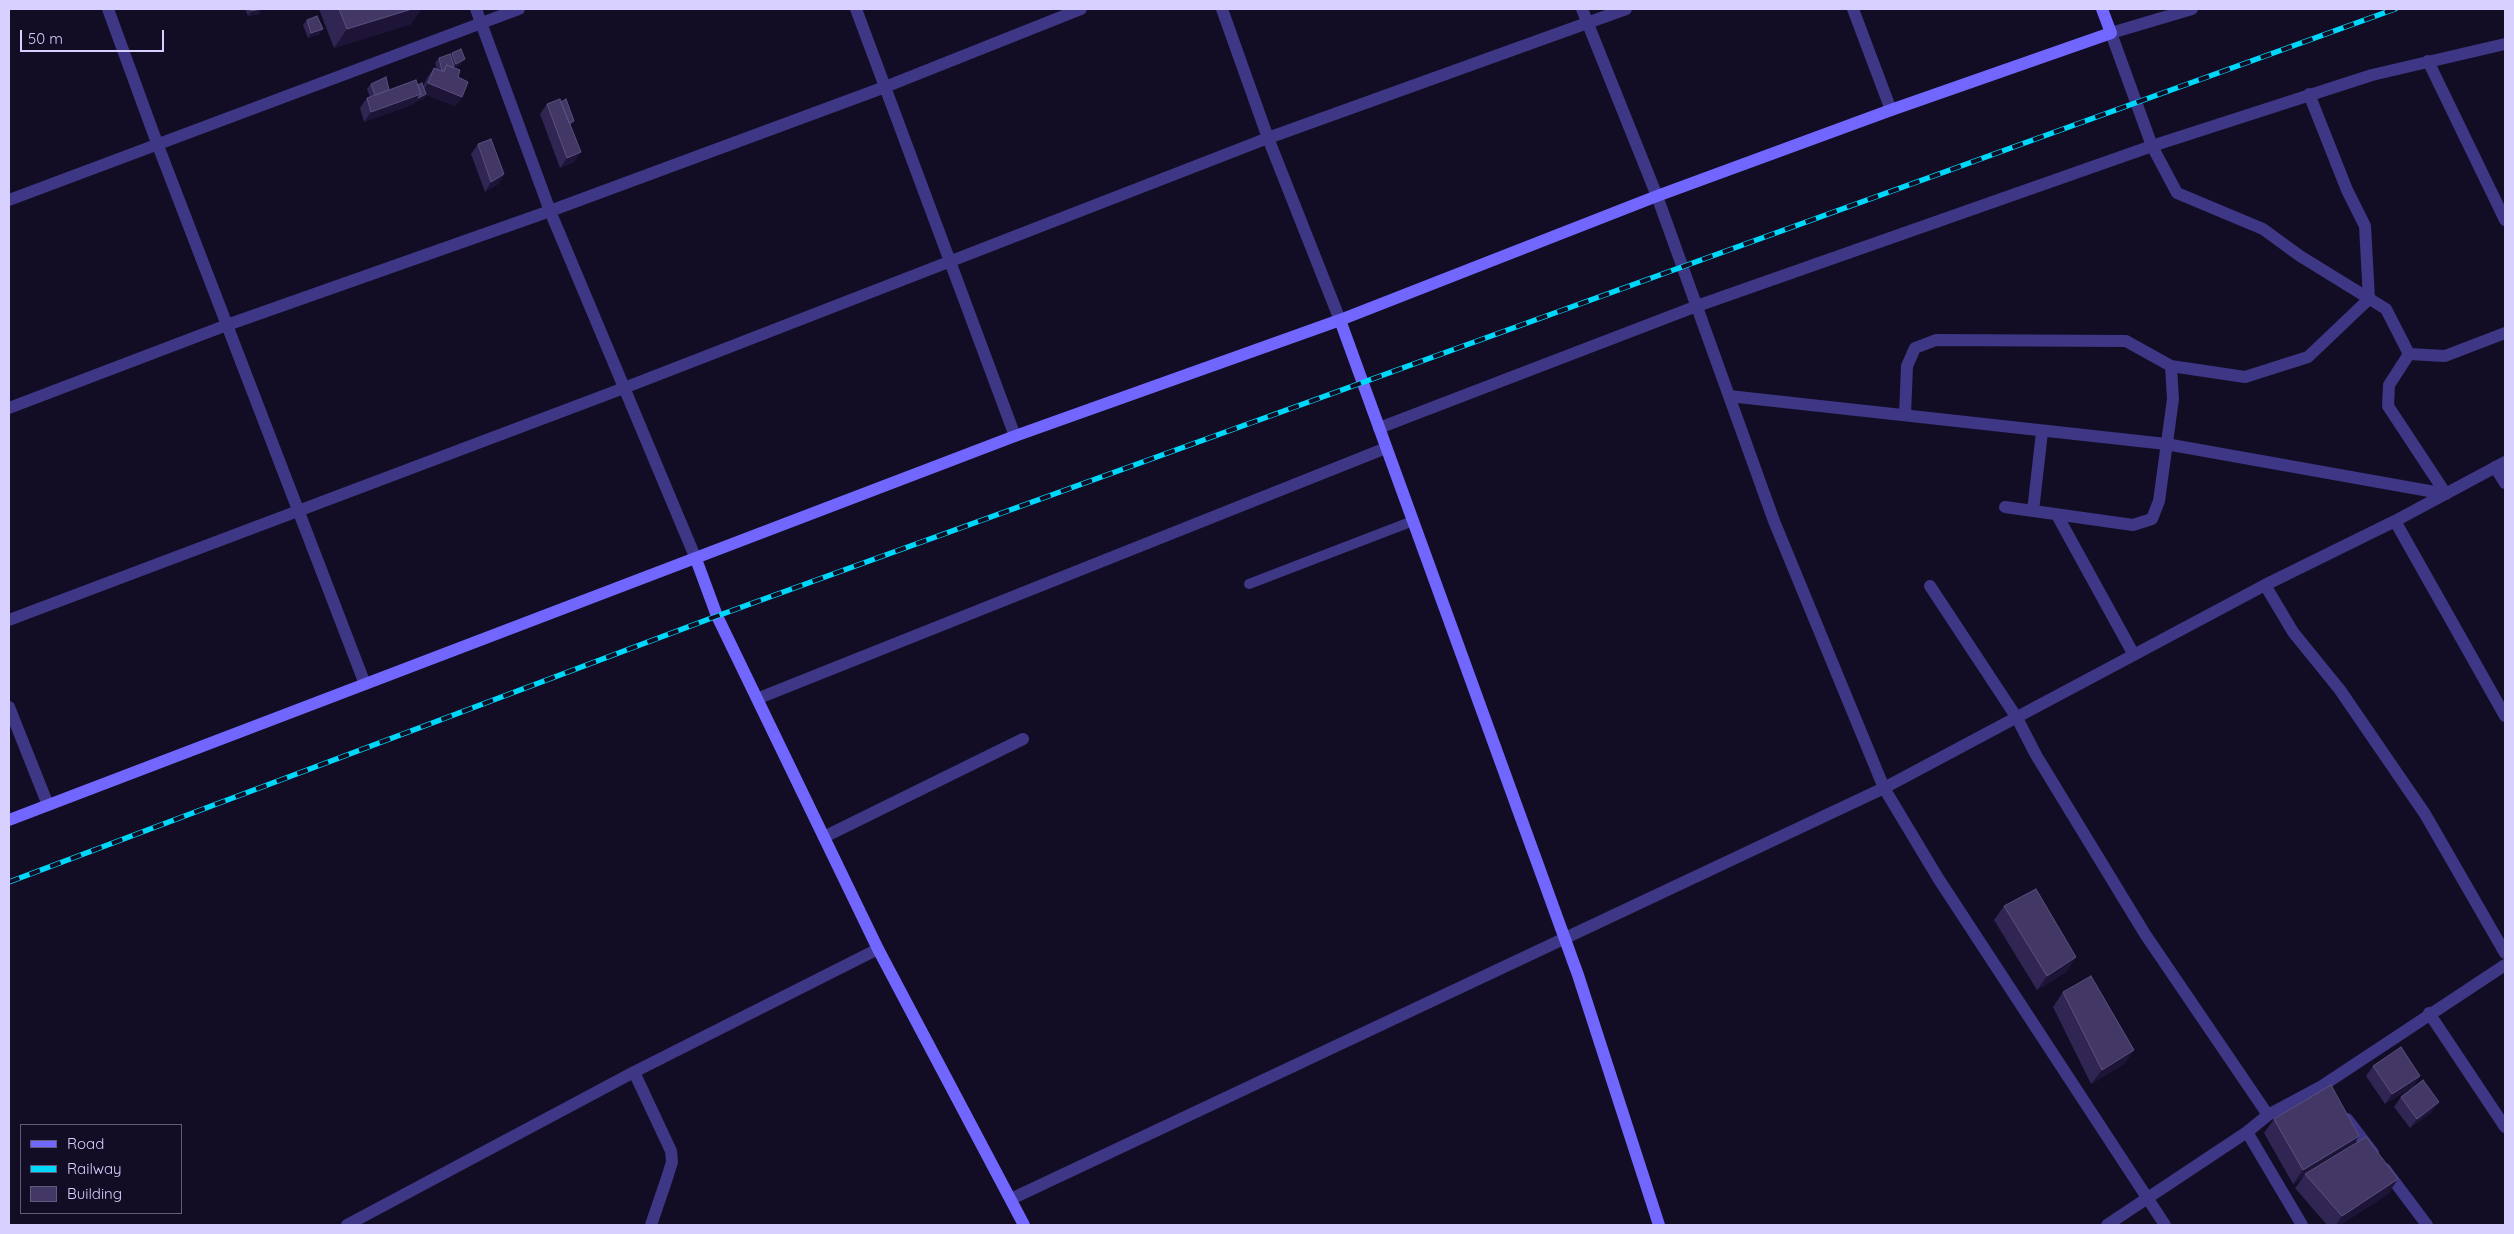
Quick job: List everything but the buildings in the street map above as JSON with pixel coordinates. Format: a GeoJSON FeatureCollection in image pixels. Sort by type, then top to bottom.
{"type":"FeatureCollection","features":[{"type":"Feature","properties":{"kind":"main road"},"geometry":{"type":"LineString","coordinates":[[9,820],[1015,436],[1340,320],[1658,196],[1891,110],[2111,33],[2102,9]]}},
{"type":"Feature","properties":{"kind":"main road"},"geometry":{"type":"LineString","coordinates":[[1340,320],[1565,937],[1659,1225]]}},
{"type":"Feature","properties":{"kind":"main road"},"geometry":{"type":"LineString","coordinates":[[696,559],[717,616],[759,698],[878,949],[1024,1225]]}},
{"type":"Feature","properties":{"kind":"street"},"geometry":{"type":"LineString","coordinates":[[108,9],[157,143],[365,684]]}},
{"type":"Feature","properties":{"kind":"street"},"geometry":{"type":"LineString","coordinates":[[476,9],[550,211],[696,559]]}},
{"type":"Feature","properties":{"kind":"street"},"geometry":{"type":"LineString","coordinates":[[9,200],[518,9]]}},
{"type":"Feature","properties":{"kind":"street"},"geometry":{"type":"LineString","coordinates":[[856,9],[1015,436]]}},
{"type":"Feature","properties":{"kind":"street"},"geometry":{"type":"LineString","coordinates":[[9,408],[227,325],[550,211],[885,87],[1081,9]]}},
{"type":"Feature","properties":{"kind":"street"},"geometry":{"type":"LineString","coordinates":[[1222,9],[1268,138],[1340,320]]}},
{"type":"Feature","properties":{"kind":"street"},"geometry":{"type":"LineString","coordinates":[[1582,9],[1658,196],[1774,521],[1884,788],[1938,878],[2165,1225]]}},
{"type":"Feature","properties":{"kind":"street"},"geometry":{"type":"LineString","coordinates":[[9,620],[624,388],[949,260],[1268,138],[1626,9]]}},
{"type":"Feature","properties":{"kind":"street"},"geometry":{"type":"LineString","coordinates":[[1853,9],[1891,110]]}},
{"type":"Feature","properties":{"kind":"street"},"geometry":{"type":"LineString","coordinates":[[2192,9],[2111,33],[2152,146],[2177,193],[2263,229],[2300,256],[2386,309],[2409,354]]}},
{"type":"Feature","properties":{"kind":"street"},"geometry":{"type":"LineString","coordinates":[[1379,428],[1697,306],[2152,146],[2372,75],[2505,44]]}},
{"type":"Feature","properties":{"kind":"street"},"geometry":{"type":"LineString","coordinates":[[2428,61],[2505,220]]}},
{"type":"Feature","properties":{"kind":"street"},"geometry":{"type":"LineString","coordinates":[[2309,94],[2347,190],[2365,226],[2369,299]]}},
{"type":"Feature","properties":{"kind":"street"},"geometry":{"type":"LineString","coordinates":[[1905,415],[1908,366],[1914,348],[1936,340],[2126,341],[2171,366],[2245,377],[2308,356],[2369,299]]}},
{"type":"Feature","properties":{"kind":"street"},"geometry":{"type":"LineString","coordinates":[[2409,354],[2445,356],[2505,333]]}},
{"type":"Feature","properties":{"kind":"street"},"geometry":{"type":"LineString","coordinates":[[2409,354],[2390,385],[2388,406],[2446,494]]}},
{"type":"Feature","properties":{"kind":"street"},"geometry":{"type":"LineString","coordinates":[[2006,508],[2133,525],[2152,518],[2159,501],[2173,399],[2171,366]]}},
{"type":"Feature","properties":{"kind":"street"},"geometry":{"type":"LineString","coordinates":[[1729,396],[2042,432],[2166,444],[2446,494]]}},
{"type":"Feature","properties":{"kind":"street"},"geometry":{"type":"LineString","coordinates":[[2033,511],[2042,432]]}},
{"type":"Feature","properties":{"kind":"street"},"geometry":{"type":"LineString","coordinates":[[759,698],[1386,448]]}},
{"type":"Feature","properties":{"kind":"street"},"geometry":{"type":"LineString","coordinates":[[1011,1199],[1884,788],[2265,585],[2395,521],[2500,464],[2505,484]]}},
{"type":"Feature","properties":{"kind":"street"},"geometry":{"type":"LineString","coordinates":[[2057,515],[2134,655]]}},
{"type":"Feature","properties":{"kind":"street"},"geometry":{"type":"LineString","coordinates":[[2395,521],[2505,716]]}},
{"type":"Feature","properties":{"kind":"street"},"geometry":{"type":"LineString","coordinates":[[2265,585],[2294,632],[2340,690],[2416,799],[2505,953]]}},
{"type":"Feature","properties":{"kind":"street"},"geometry":{"type":"LineString","coordinates":[[1930,586],[2017,718],[2036,754],[2145,934],[2268,1116]]}},
{"type":"Feature","properties":{"kind":"street"},"geometry":{"type":"LineString","coordinates":[[9,707],[48,805]]}},
{"type":"Feature","properties":{"kind":"street"},"geometry":{"type":"LineString","coordinates":[[824,837],[1022,739]]}},
{"type":"Feature","properties":{"kind":"street"},"geometry":{"type":"LineString","coordinates":[[346,1225],[634,1072],[878,949]]}},
{"type":"Feature","properties":{"kind":"street"},"geometry":{"type":"LineString","coordinates":[[2107,1225],[2268,1116],[2325,1090],[2429,1013],[2505,965]]}},
{"type":"Feature","properties":{"kind":"street"},"geometry":{"type":"LineString","coordinates":[[2429,1013],[2505,1127]]}},
{"type":"Feature","properties":{"kind":"street"},"geometry":{"type":"LineString","coordinates":[[634,1072],[670,1151],[672,1162],[651,1225]]}},
{"type":"Feature","properties":{"kind":"street"},"geometry":{"type":"LineString","coordinates":[[2340,1109],[2427,1225]]}},
{"type":"Feature","properties":{"kind":"street"},"geometry":{"type":"LineString","coordinates":[[2247,1132],[2302,1225]]}},
{"type":"Feature","properties":{"kind":"lane"},"geometry":{"type":"LineString","coordinates":[[1249,584],[1413,521]]}},
{"type":"Feature","properties":{"kind":"railway"},"geometry":{"type":"LineString","coordinates":[[9,882],[717,616],[2395,9]]}}]}
